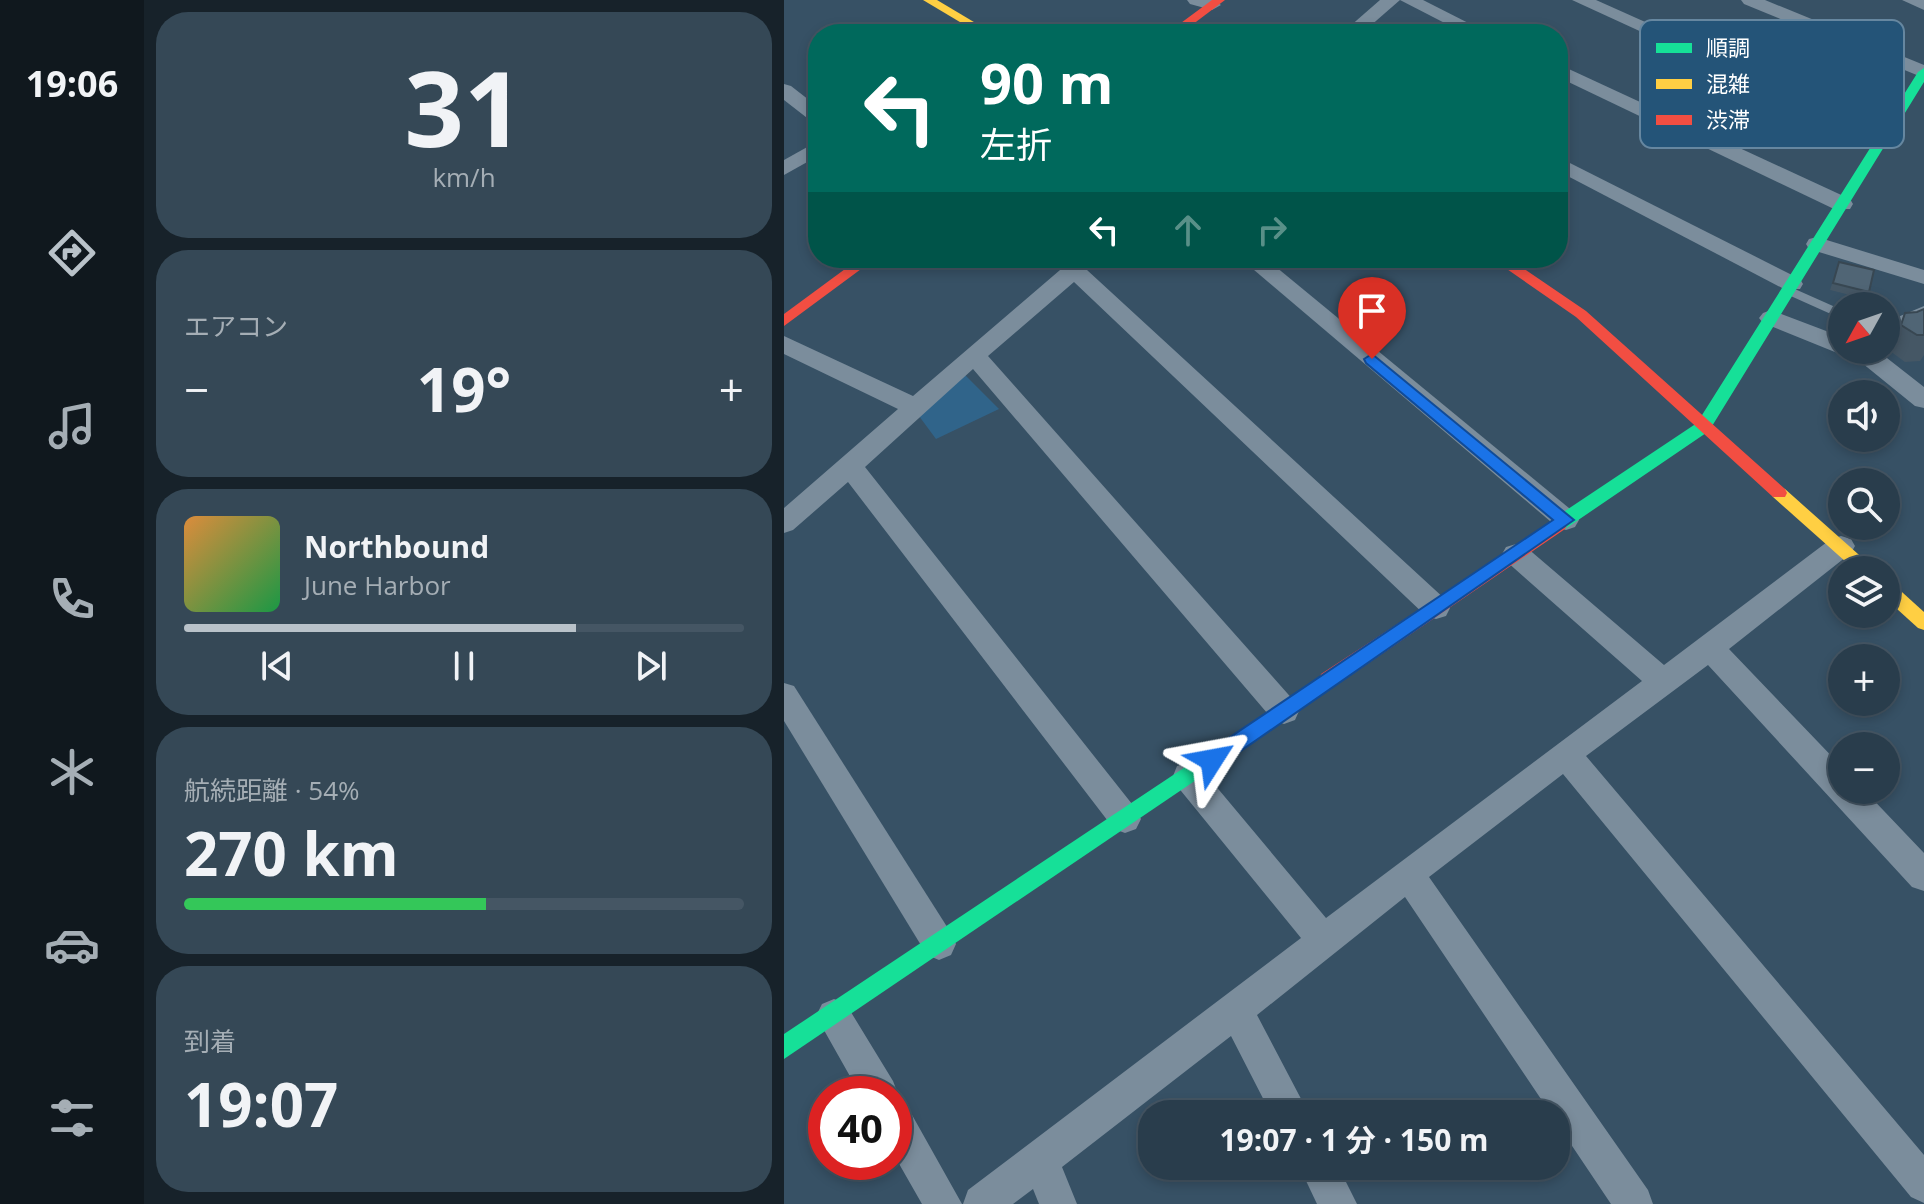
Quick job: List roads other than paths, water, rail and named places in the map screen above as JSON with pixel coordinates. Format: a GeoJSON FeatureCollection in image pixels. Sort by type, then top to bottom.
{"type":"FeatureCollection","features":[{"type":"Feature","properties":{"kind":"street"},"geometry":{"type":"LineString","coordinates":[[929,0],[971,24]]}},
{"type":"Feature","properties":{"kind":"street"},"geometry":{"type":"LineString","coordinates":[[1362,24],[1391,0]]}},
{"type":"Feature","properties":{"kind":"street"},"geometry":{"type":"LineString","coordinates":[[1409,0],[1460,24]]}},
{"type":"Feature","properties":{"kind":"street"},"geometry":{"type":"LineString","coordinates":[[1581,0],[1640,26]]}},
{"type":"Feature","properties":{"kind":"street"},"geometry":{"type":"LineString","coordinates":[[1750,0],[1798,20]]}},
{"type":"Feature","properties":{"kind":"street"},"geometry":{"type":"LineString","coordinates":[[1911,0],[1924,5]]}},
{"type":"Feature","properties":{"kind":"street"},"geometry":{"type":"LineString","coordinates":[[1184,24],[1209,2]]}},
{"type":"Feature","properties":{"kind":"street"},"geometry":{"type":"LineString","coordinates":[[1904,64],[1924,72],[1904,104]]}},
{"type":"Feature","properties":{"kind":"street"},"geometry":{"type":"LineString","coordinates":[[1568,75],[1640,109]]}},
{"type":"Feature","properties":{"kind":"street"},"geometry":{"type":"LineString","coordinates":[[784,90],[808,109]]}},
{"type":"Feature","properties":{"kind":"street"},"geometry":{"type":"LineString","coordinates":[[1723,148],[1842,204]]}},
{"type":"Feature","properties":{"kind":"street"},"geometry":{"type":"LineString","coordinates":[[784,1048],[1703,427],[1877,148]]}},
{"type":"Feature","properties":{"kind":"street"},"geometry":{"type":"LineString","coordinates":[[784,169],[808,153]]}},
{"type":"Feature","properties":{"kind":"street"},"geometry":{"type":"LineString","coordinates":[[1568,168],[1790,287]]}},
{"type":"Feature","properties":{"kind":"street"},"geometry":{"type":"LineString","coordinates":[[1817,244],[1924,277]]}},
{"type":"Feature","properties":{"kind":"street"},"geometry":{"type":"LineString","coordinates":[[784,321],[856,268]]}},
{"type":"Feature","properties":{"kind":"street"},"geometry":{"type":"LineString","coordinates":[[784,523],[1076,268]]}},
{"type":"Feature","properties":{"kind":"street"},"geometry":{"type":"LineString","coordinates":[[1085,268],[1436,608]]}},
{"type":"Feature","properties":{"kind":"street"},"geometry":{"type":"LineString","coordinates":[[1263,268],[1566,520]]}},
{"type":"Feature","properties":{"kind":"street"},"geometry":{"type":"LineString","coordinates":[[1513,268],[1581,314],[1703,427],[1852,556]]}},
{"type":"Feature","properties":{"kind":"street"},"geometry":{"type":"LineString","coordinates":[[1771,318],[1828,340]]}},
{"type":"Feature","properties":{"kind":"street"},"geometry":{"type":"LineString","coordinates":[[784,344],[916,407]]}},
{"type":"Feature","properties":{"kind":"street"},"geometry":{"type":"LineString","coordinates":[[974,355],[1284,711]]}},
{"type":"Feature","properties":{"kind":"street"},"geometry":{"type":"LineString","coordinates":[[1879,364],[1924,400]]}},
{"type":"Feature","properties":{"kind":"street"},"geometry":{"type":"LineString","coordinates":[[850,466],[1125,819]]}},
{"type":"Feature","properties":{"kind":"street"},"geometry":{"type":"LineString","coordinates":[[982,1204],[1408,874],[1841,546]]}},
{"type":"Feature","properties":{"kind":"street"},"geometry":{"type":"LineString","coordinates":[[1516,554],[1663,682]]}},
{"type":"Feature","properties":{"kind":"street"},"geometry":{"type":"LineString","coordinates":[[1900,601],[1924,623]]}},
{"type":"Feature","properties":{"kind":"street"},"geometry":{"type":"LineString","coordinates":[[1710,648],[1828,773]]}},
{"type":"Feature","properties":{"kind":"street"},"geometry":{"type":"LineString","coordinates":[[784,695],[939,944]]}},
{"type":"Feature","properties":{"kind":"street"},"geometry":{"type":"LineString","coordinates":[[1565,754],[1924,1184]]}},
{"type":"Feature","properties":{"kind":"street"},"geometry":{"type":"LineString","coordinates":[[1188,776],[1324,941]]}},
{"type":"Feature","properties":{"kind":"street"},"geometry":{"type":"LineString","coordinates":[[1857,804],[1924,876]]}},
{"type":"Feature","properties":{"kind":"street"},"geometry":{"type":"LineString","coordinates":[[1408,874],[1634,1204]]}},
{"type":"Feature","properties":{"kind":"street"},"geometry":{"type":"LineString","coordinates":[[1236,1010],[1284,1100]]}},
{"type":"Feature","properties":{"kind":"street"},"geometry":{"type":"LineString","coordinates":[[834,1016],[869,1076]]}},
{"type":"Feature","properties":{"kind":"street"},"geometry":{"type":"LineString","coordinates":[[912,1150],[943,1204]]}},
{"type":"Feature","properties":{"kind":"street"},"geometry":{"type":"LineString","coordinates":[[1040,1160],[1058,1204]]}},
{"type":"Feature","properties":{"kind":"street"},"geometry":{"type":"LineString","coordinates":[[1325,1180],[1338,1204]]}},
{"type":"Feature","properties":{"kind":"lane"},"geometry":{"type":"LineString","coordinates":[[1790,287],[1828,307]]}},
{"type":"Feature","properties":{"kind":"lane"},"geometry":{"type":"LineString","coordinates":[[1900,321],[1924,310]]}}]}
